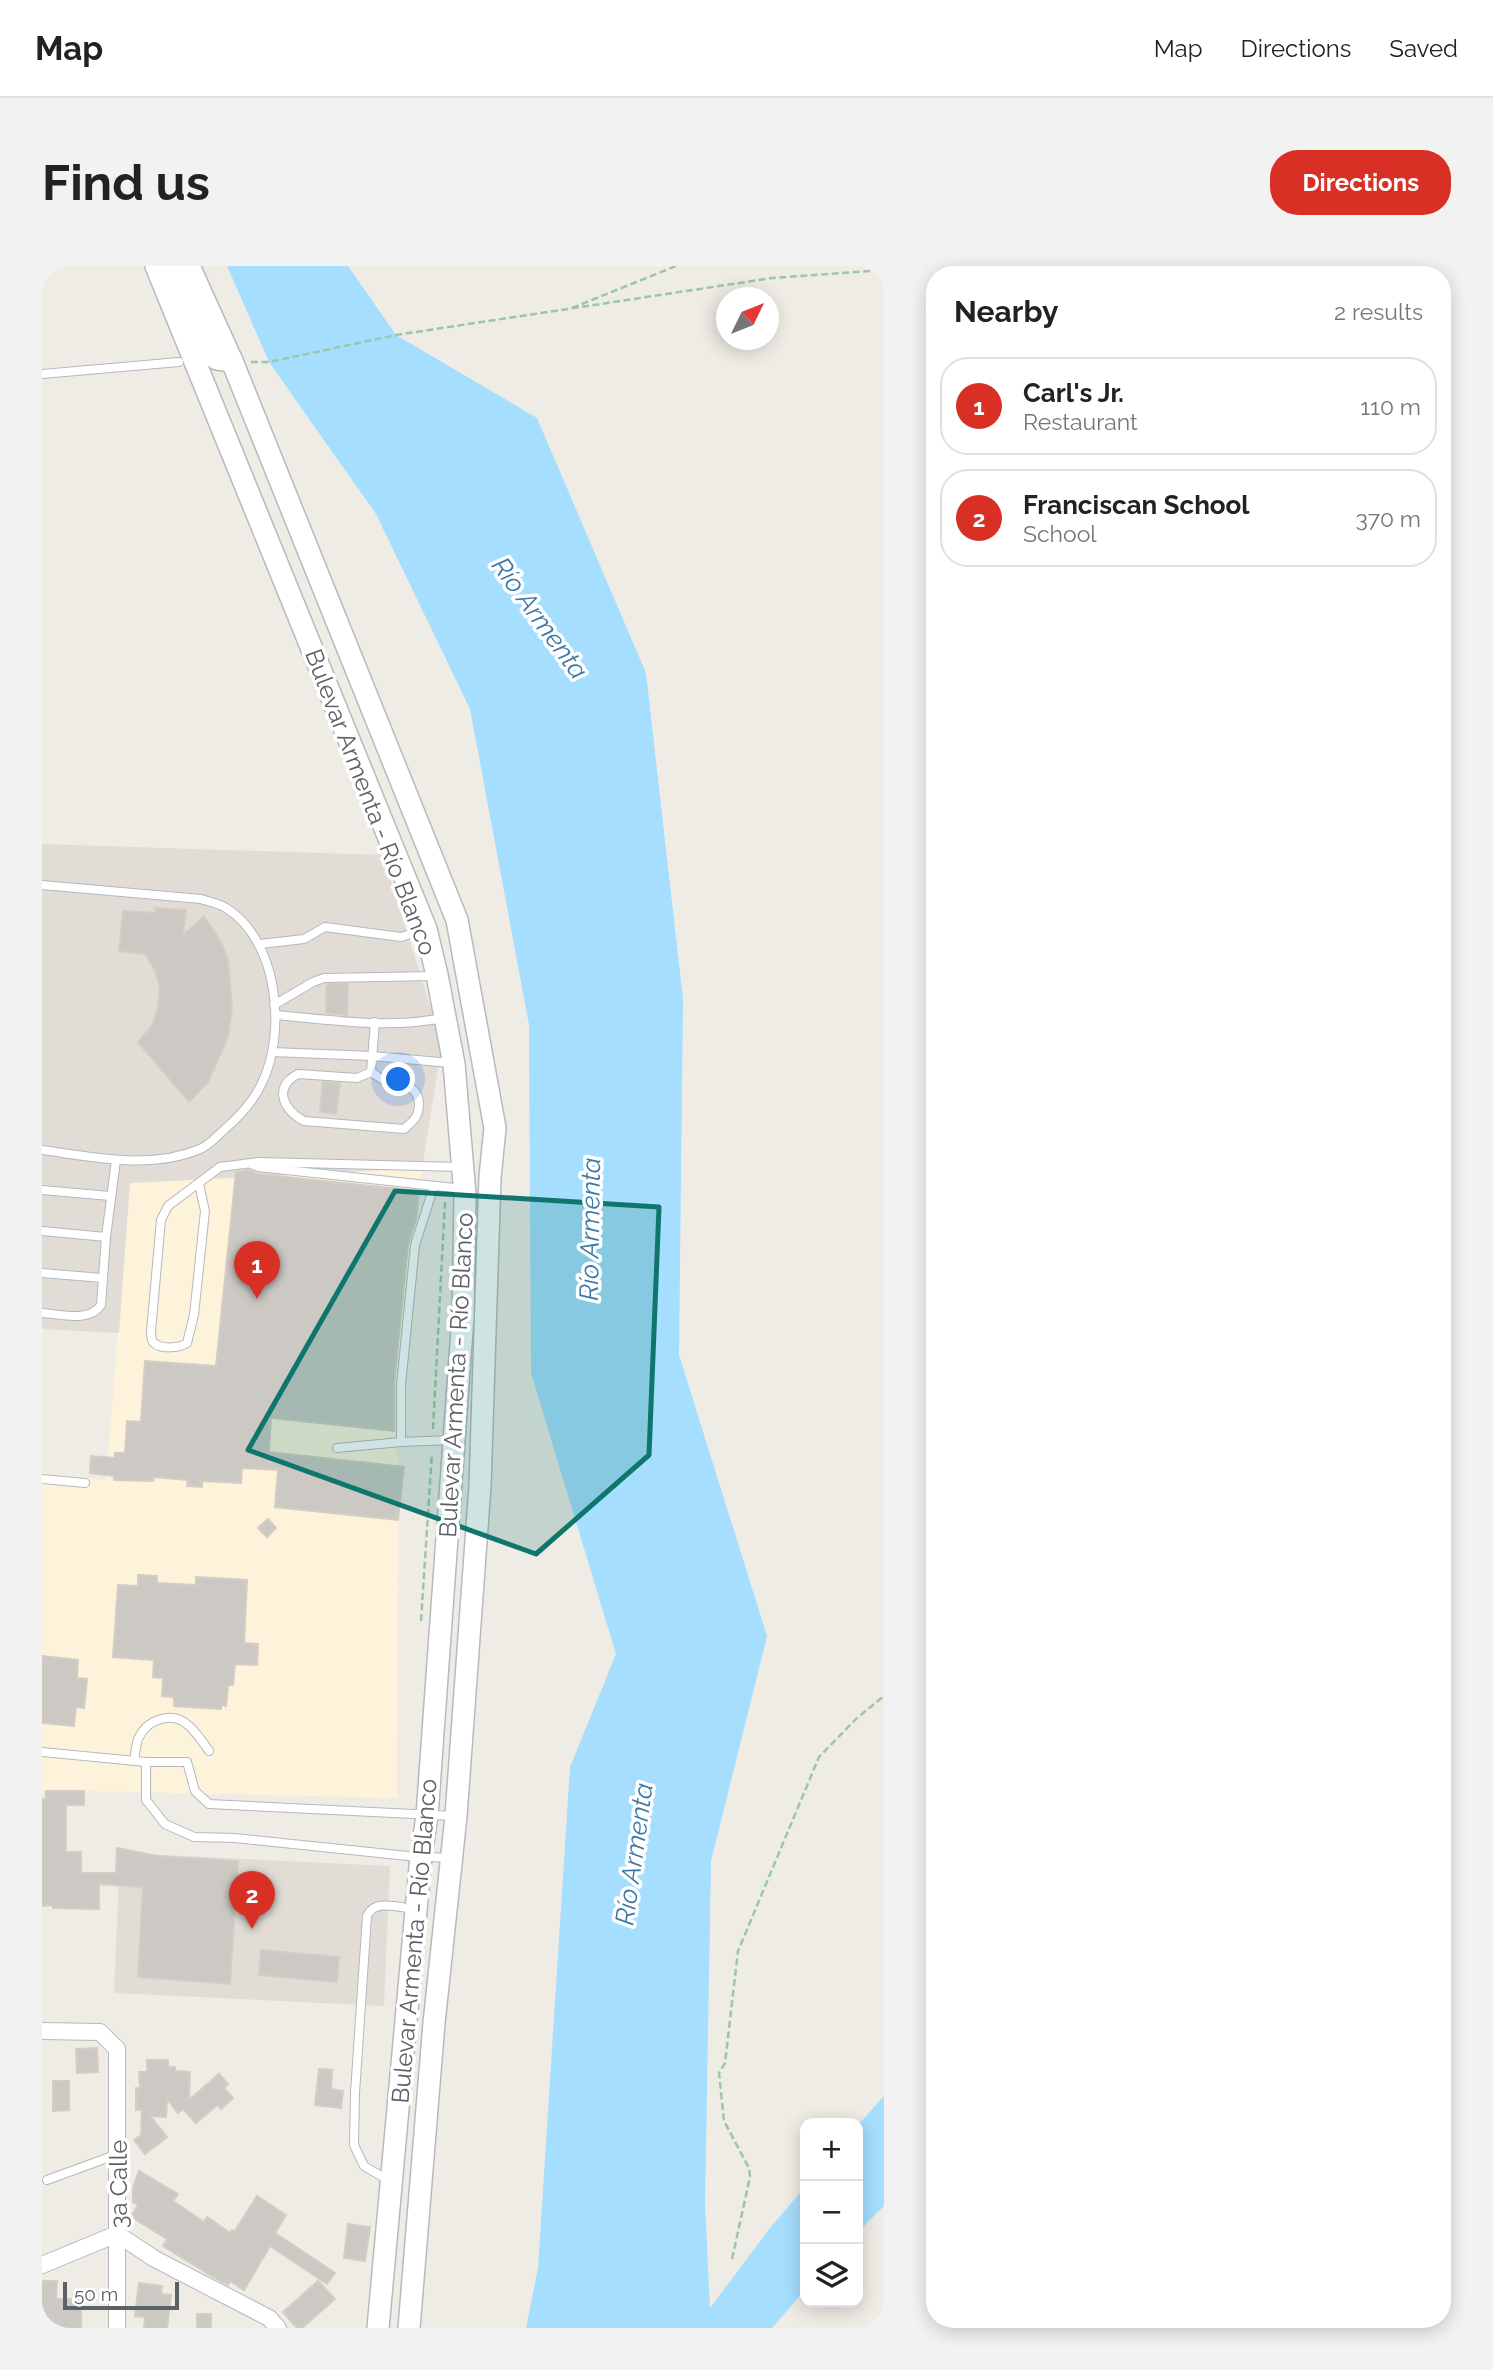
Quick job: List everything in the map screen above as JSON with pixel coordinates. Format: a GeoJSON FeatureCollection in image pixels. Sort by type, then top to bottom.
{"type":"FeatureCollection","features":[{"type":"Feature","properties":{"kind":"main road","name":"Bulevar Armenta - Río Blanco"},"geometry":{"type":"LineString","coordinates":[[156,266],[186,360],[426,929],[438,975],[454,1064],[462,1167],[455,1188],[463,1316],[443,1440],[448,1520],[427,1816],[421,1856],[378,2328]]}},
{"type":"Feature","properties":{"kind":"main road"},"geometry":{"type":"LineString","coordinates":[[171,266],[211,355],[217,359],[232,361]]}},
{"type":"Feature","properties":{"kind":"main road","name":"Bulevar Armenta - Río Blanco"},"geometry":{"type":"LineString","coordinates":[[189,266],[232,361],[457,920],[495,1128],[490,1177],[480,1486],[456,1816],[433,2023],[409,2328]]}},
{"type":"Feature","properties":{"kind":"main road"},"geometry":{"type":"LineString","coordinates":[[444,1007],[451,1006],[472,1130],[490,1177]]}},
{"type":"Feature","properties":{"kind":"main road"},"geometry":{"type":"LineString","coordinates":[[448,1520],[457,1524],[462,1544],[453,1693],[456,1711],[463,1718]]}},
{"type":"Feature","properties":{"kind":"main road"},"geometry":{"type":"LineString","coordinates":[[416,1909],[421,1912],[426,1924],[420,2017],[423,2021],[433,2023]]}},
{"type":"Feature","properties":{"kind":"street","name":"3a Calle"},"geometry":{"type":"LineString","coordinates":[[42,2031],[100,2032],[117,2049],[117,2328]]}},
{"type":"Feature","properties":{"kind":"street"},"geometry":{"type":"LineString","coordinates":[[42,2265],[117,2234],[155,2259],[269,2318],[278,2328]]}},
{"type":"Feature","properties":{"kind":"lane"},"geometry":{"type":"LineString","coordinates":[[42,374],[186,360]]}},
{"type":"Feature","properties":{"kind":"lane"},"geometry":{"type":"LineString","coordinates":[[42,886],[201,899],[225,907],[247,925],[260,944],[269,969],[276,1015],[272,1052],[262,1084],[237,1119],[203,1148],[164,1160],[116,1160],[42,1150]]}},
{"type":"Feature","properties":{"kind":"lane"},"geometry":{"type":"LineString","coordinates":[[260,944],[304,939],[325,927],[401,937],[426,929]]}},
{"type":"Feature","properties":{"kind":"lane"},"geometry":{"type":"LineString","coordinates":[[274,1005],[324,978],[438,975]]}},
{"type":"Feature","properties":{"kind":"lane"},"geometry":{"type":"LineString","coordinates":[[276,1015],[419,1023],[444,1007]]}},
{"type":"Feature","properties":{"kind":"lane"},"geometry":{"type":"LineString","coordinates":[[371,1072],[375,1022]]}},
{"type":"Feature","properties":{"kind":"lane"},"geometry":{"type":"LineString","coordinates":[[272,1052],[372,1055],[454,1064]]}},
{"type":"Feature","properties":{"kind":"lane"},"geometry":{"type":"LineString","coordinates":[[371,1072],[384,1080],[412,1087],[418,1094],[419,1111],[413,1122],[404,1129],[304,1121],[293,1115],[286,1106],[283,1096],[285,1086],[298,1074],[357,1078],[371,1072]]}},
{"type":"Feature","properties":{"kind":"lane"},"geometry":{"type":"LineString","coordinates":[[42,1313],[86,1316],[96,1313],[101,1305],[110,1196],[116,1160]]}},
{"type":"Feature","properties":{"kind":"lane"},"geometry":{"type":"LineString","coordinates":[[199,1184],[205,1211],[192,1324],[187,1343],[182,1347],[156,1345],[152,1341],[151,1331],[161,1220],[168,1206],[220,1167],[248,1162],[462,1167]]}},
{"type":"Feature","properties":{"kind":"lane"},"geometry":{"type":"LineString","coordinates":[[248,1162],[257,1167],[455,1188]]}},
{"type":"Feature","properties":{"kind":"lane"},"geometry":{"type":"LineString","coordinates":[[401,1442],[401,1385],[415,1245],[434,1185]]}},
{"type":"Feature","properties":{"kind":"lane"},"geometry":{"type":"LineString","coordinates":[[42,1190],[110,1196]]}},
{"type":"Feature","properties":{"kind":"lane"},"geometry":{"type":"LineString","coordinates":[[42,1231],[106,1237]]}},
{"type":"Feature","properties":{"kind":"lane"},"geometry":{"type":"LineString","coordinates":[[42,1273],[102,1278]]}},
{"type":"Feature","properties":{"kind":"lane"},"geometry":{"type":"LineString","coordinates":[[337,1448],[443,1440]]}},
{"type":"Feature","properties":{"kind":"lane"},"geometry":{"type":"LineString","coordinates":[[42,1479],[85,1483]]}},
{"type":"Feature","properties":{"kind":"lane"},"geometry":{"type":"LineString","coordinates":[[134,1760],[141,1735],[148,1726],[168,1717],[177,1718],[189,1726],[209,1751]]}},
{"type":"Feature","properties":{"kind":"lane"},"geometry":{"type":"LineString","coordinates":[[42,1752],[146,1762],[187,1762],[195,1791],[209,1804],[456,1816]]}},
{"type":"Feature","properties":{"kind":"lane"},"geometry":{"type":"LineString","coordinates":[[146,1762],[146,1800],[164,1824],[194,1837],[235,1838],[452,1858]]}},
{"type":"Feature","properties":{"kind":"lane"},"geometry":{"type":"LineString","coordinates":[[392,2177],[383,2177],[364,2166],[354,2145],[367,1916],[370,1910],[377,1906],[416,1909]]}},
{"type":"Feature","properties":{"kind":"lane"},"geometry":{"type":"LineString","coordinates":[[47,2179],[118,2154]]}},
{"type":"Feature","properties":{"kind":"path"},"geometry":{"type":"LineString","coordinates":[[567,310],[676,266]]}},
{"type":"Feature","properties":{"kind":"path"},"geometry":{"type":"LineString","coordinates":[[269,362],[396,335],[772,278],[884,270]]}},
{"type":"Feature","properties":{"kind":"path"},"geometry":{"type":"LineString","coordinates":[[421,1621],[443,1440],[455,1188]]}},
{"type":"Feature","properties":{"kind":"path"},"geometry":{"type":"LineString","coordinates":[[732,2259],[750,2177],[724,2121],[719,2073],[725,2063],[738,1951],[820,1758],[857,1718],[884,1696]]}},
{"type":"Feature","properties":{"kind":"highlighted area"},"geometry":{"type":"Polygon","coordinates":[[[395,1191],[659,1207],[649,1455],[536,1554],[248,1450],[395,1191]]]}},
{"type":"Feature","properties":{"kind":"shaded area"},"geometry":{"type":"Polygon","coordinates":[[[42,844],[383,855],[442,1044],[422,1168],[130,1183],[119,1333],[42,1329],[42,844]]]}},
{"type":"Feature","properties":{"kind":"shaded area"},"geometry":{"type":"Polygon","coordinates":[[[422,1168],[395,1431],[401,1507],[398,1520],[397,1798],[42,1790],[42,1473],[106,1480],[130,1183],[422,1168]]]}},
{"type":"Feature","properties":{"kind":"shaded area"},"geometry":{"type":"Polygon","coordinates":[[[120,1853],[390,1866],[384,2006],[114,1993],[120,1853]]]}},
{"type":"Feature","properties":{"kind":"water","name":"Río Armenta"},"geometry":{"type":"Polygon","coordinates":[[[227,266],[348,266],[396,335],[537,418],[646,673],[683,999],[679,1355],[767,1636],[711,1861],[705,2204],[710,2308],[800,2193],[800,2296],[772,2328],[526,2328],[538,2268],[570,1767],[616,1654],[531,1373],[529,1025],[470,709],[376,514],[269,362],[227,266]]]}},
{"type":"Feature","properties":{"kind":"water"},"geometry":{"type":"Polygon","coordinates":[[[884,2096],[884,2206],[863,2227],[863,2181],[863,2119],[884,2096]]]}},
{"type":"Feature","properties":{"kind":"building"},"geometry":{"type":"Polygon","coordinates":[[[155,908],[186,910],[183,935],[204,916],[221,942],[228,961],[232,1008],[228,1037],[208,1082],[189,1102],[138,1042],[152,1026],[158,1009],[160,988],[155,970],[145,954],[119,951],[123,911],[156,913],[155,908]]]}},
{"type":"Feature","properties":{"kind":"building"},"geometry":{"type":"Polygon","coordinates":[[[327,984],[348,984],[347,1015],[326,1013],[327,984]]]}},
{"type":"Feature","properties":{"kind":"building"},"geometry":{"type":"Polygon","coordinates":[[[323,1082],[340,1083],[336,1114],[320,1112],[323,1082]]]}},
{"type":"Feature","properties":{"kind":"building"},"geometry":{"type":"Polygon","coordinates":[[[248,1170],[257,1174],[419,1191],[416,1220],[408,1244],[394,1384],[394,1431],[271,1418],[269,1452],[404,1467],[398,1520],[275,1507],[278,1470],[242,1468],[241,1483],[202,1481],[202,1487],[187,1486],[188,1480],[153,1477],[153,1481],[114,1480],[114,1476],[90,1473],[91,1456],[115,1458],[115,1453],[125,1453],[127,1421],[141,1422],[145,1361],[216,1366],[236,1172],[248,1170]]]}},
{"type":"Feature","properties":{"kind":"building"},"geometry":{"type":"Polygon","coordinates":[[[268,1519],[276,1528],[267,1537],[258,1528],[268,1519]]]}},
{"type":"Feature","properties":{"kind":"building"},"geometry":{"type":"Polygon","coordinates":[[[138,1575],[157,1576],[157,1583],[196,1585],[196,1577],[247,1580],[244,1643],[258,1644],[257,1665],[235,1664],[233,1685],[228,1685],[226,1706],[221,1705],[221,1709],[174,1706],[174,1697],[162,1696],[163,1678],[153,1677],[154,1660],[113,1657],[118,1585],[138,1586],[138,1575]]]}},
{"type":"Feature","properties":{"kind":"building"},"geometry":{"type":"Polygon","coordinates":[[[42,1656],[78,1660],[77,1678],[87,1679],[84,1708],[76,1707],[74,1726],[42,1723],[42,1656]]]}},
{"type":"Feature","properties":{"kind":"building"},"geometry":{"type":"Polygon","coordinates":[[[46,1791],[84,1791],[84,1805],[66,1805],[66,1852],[81,1852],[81,1873],[116,1873],[117,1848],[157,1856],[238,1861],[230,1984],[138,1977],[143,1887],[99,1884],[99,1909],[42,1906],[42,1799],[46,1799],[46,1791]]]}},
{"type":"Feature","properties":{"kind":"building"},"geometry":{"type":"Polygon","coordinates":[[[261,1950],[339,1957],[337,1982],[259,1975],[261,1950]]]}},
{"type":"Feature","properties":{"kind":"building"},"geometry":{"type":"Polygon","coordinates":[[[97,2048],[98,2072],[77,2073],[76,2049],[97,2048]]]}},
{"type":"Feature","properties":{"kind":"building"},"geometry":{"type":"Polygon","coordinates":[[[147,2060],[168,2060],[168,2067],[175,2067],[175,2071],[190,2072],[189,2100],[219,2074],[228,2084],[224,2088],[233,2098],[221,2109],[217,2105],[196,2123],[183,2109],[178,2113],[167,2099],[166,2117],[150,2116],[167,2137],[145,2154],[134,2140],[141,2135],[142,2110],[136,2110],[136,2088],[140,2089],[139,2072],[147,2072],[147,2060]]]}},
{"type":"Feature","properties":{"kind":"building"},"geometry":{"type":"Polygon","coordinates":[[[319,2069],[332,2070],[331,2089],[343,2091],[341,2108],[315,2105],[319,2069]]]}},
{"type":"Feature","properties":{"kind":"building"},"geometry":{"type":"Polygon","coordinates":[[[53,2081],[69,2081],[69,2110],[53,2111],[53,2081]]]}},
{"type":"Feature","properties":{"kind":"building"},"geometry":{"type":"Polygon","coordinates":[[[139,2171],[178,2194],[173,2201],[204,2222],[207,2217],[230,2233],[235,2231],[257,2196],[286,2215],[275,2233],[335,2273],[327,2284],[270,2246],[244,2290],[230,2281],[228,2285],[163,2246],[167,2239],[131,2217],[138,2205],[133,2202],[133,2188],[139,2171]]]}},
{"type":"Feature","properties":{"kind":"building"},"geometry":{"type":"Polygon","coordinates":[[[348,2224],[370,2227],[365,2261],[344,2258],[348,2224]]]}},
{"type":"Feature","properties":{"kind":"building"},"geometry":{"type":"Polygon","coordinates":[[[42,2281],[57,2281],[56,2299],[81,2299],[81,2328],[42,2328],[42,2281]]]}},
{"type":"Feature","properties":{"kind":"building"},"geometry":{"type":"Polygon","coordinates":[[[318,2281],[335,2299],[302,2328],[297,2328],[283,2312],[318,2281]]]}},
{"type":"Feature","properties":{"kind":"building"},"geometry":{"type":"Polygon","coordinates":[[[139,2283],[162,2286],[161,2294],[171,2295],[167,2328],[144,2328],[145,2317],[135,2316],[139,2283]]]}},
{"type":"Feature","properties":{"kind":"building"},"geometry":{"type":"Polygon","coordinates":[[[197,2314],[211,2314],[211,2328],[197,2328],[197,2314]]]}},
{"type":"Feature","properties":{"kind":"place","name":"Carl's Jr."},"geometry":{"type":"Point","coordinates":[257,1299]}},
{"type":"Feature","properties":{"kind":"place","name":"Franciscan School"},"geometry":{"type":"Point","coordinates":[252,1929]}}]}
